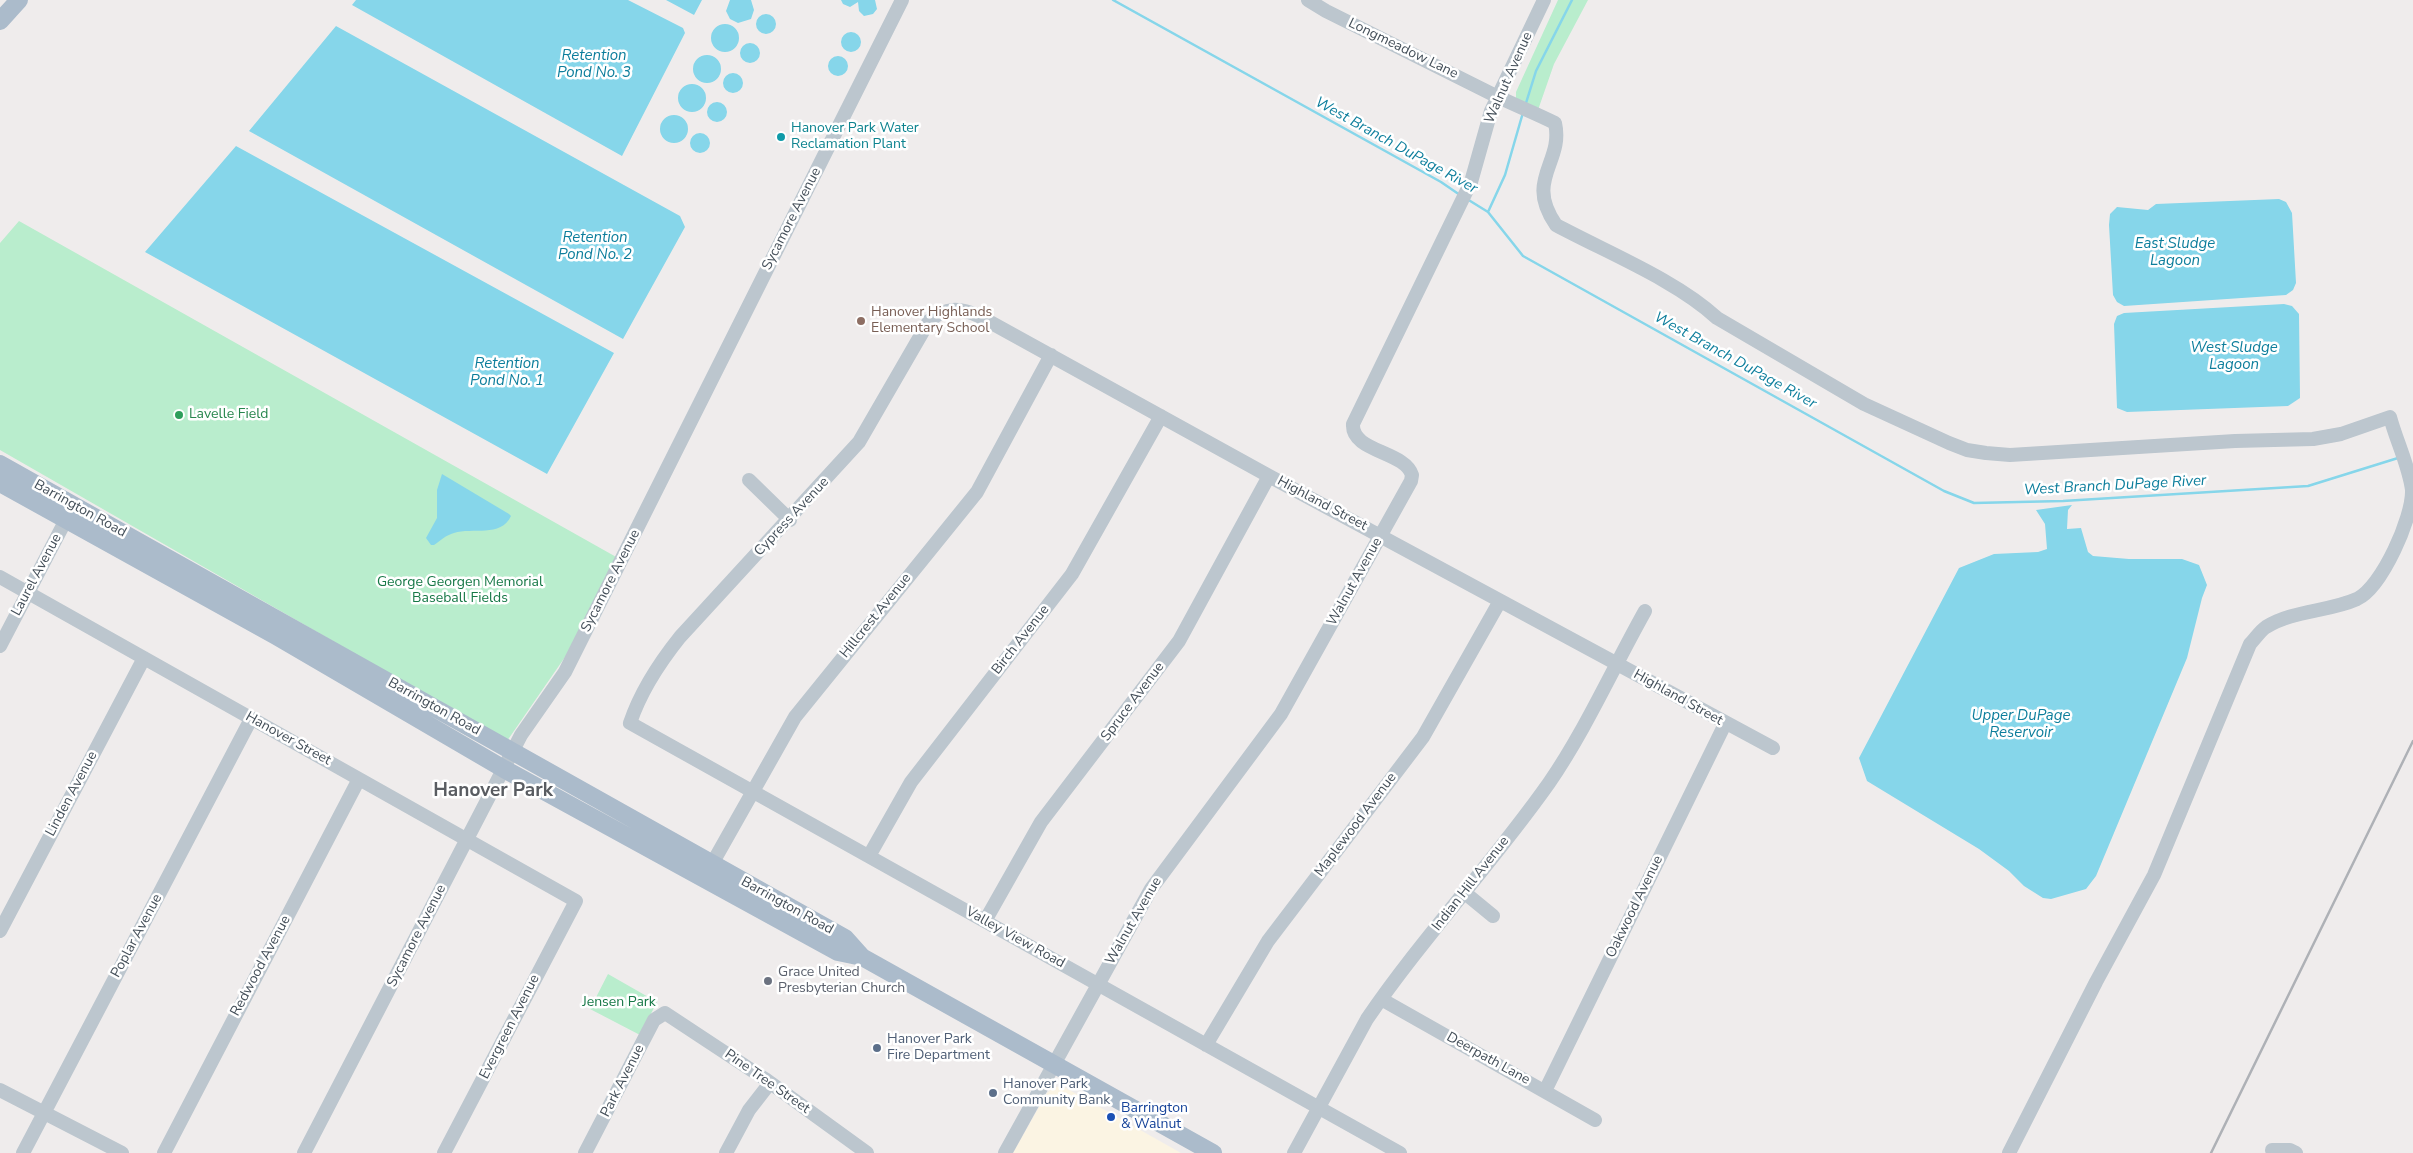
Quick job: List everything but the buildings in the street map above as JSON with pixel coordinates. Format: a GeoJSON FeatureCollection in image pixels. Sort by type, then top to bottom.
{"type":"FeatureCollection","features":[{"type":"Feature","properties":{"kind":"main road"},"geometry":{"type":"LineString","coordinates":[[0,21],[19,0]]}},
{"type":"Feature","properties":{"kind":"main road","name":"Barrington Road"},"geometry":{"type":"LineString","coordinates":[[0,464],[70,512],[276,636],[504,769],[845,938],[862,957],[1213,1153]]}},
{"type":"Feature","properties":{"kind":"main road","name":"Barrington Road"},"geometry":{"type":"LineString","coordinates":[[0,483],[70,512],[513,752],[708,871]]}},
{"type":"Feature","properties":{"kind":"street","name":"Sycamore Avenue"},"geometry":{"type":"LineString","coordinates":[[304,1153],[521,735],[565,672],[902,0]]}},
{"type":"Feature","properties":{"kind":"street","name":"Longmeadow Lane"},"geometry":{"type":"LineString","coordinates":[[1308,0],[1326,11],[1497,97],[1555,124],[1557,133],[1543,183],[1543,196],[1545,208],[1556,225],[1674,287],[1698,301],[1724,322],[1864,404],[1967,450],[2010,455],[2235,441],[2313,439],[2341,434],[2390,417],[2412,489],[2410,512],[2382,575],[2370,590],[2357,599],[2282,619],[2264,628],[2250,644],[2154,876],[2096,982],[2008,1153]]}},
{"type":"Feature","properties":{"kind":"street","name":"Walnut Avenue"},"geometry":{"type":"LineString","coordinates":[[1005,1153],[1150,889],[1281,714],[1382,536],[1412,476],[1408,466],[1356,437],[1353,424],[1471,182],[1491,111],[1544,0]]}},
{"type":"Feature","properties":{"kind":"street","name":"Highland Street"},"geometry":{"type":"LineString","coordinates":[[949,309],[961,309],[979,316],[1269,476],[1725,724],[1773,748]]}},
{"type":"Feature","properties":{"kind":"street","name":"Cypress Avenue"},"geometry":{"type":"LineString","coordinates":[[630,723],[660,665],[676,643],[859,442],[929,321],[940,312],[949,309]]}},
{"type":"Feature","properties":{"kind":"street","name":"Hillcrest Avenue"},"geometry":{"type":"LineString","coordinates":[[708,871],[795,717],[977,492],[1051,355]]}},
{"type":"Feature","properties":{"kind":"street","name":"Birch Avenue"},"geometry":{"type":"LineString","coordinates":[[869,856],[910,782],[1072,574],[1161,416]]}},
{"type":"Feature","properties":{"kind":"street","name":"Spruce Avenue"},"geometry":{"type":"LineString","coordinates":[[984,921],[1041,822],[1179,641],[1269,476]]}},
{"type":"Feature","properties":{"kind":"street"},"geometry":{"type":"LineString","coordinates":[[749,480],[790,520]]}},
{"type":"Feature","properties":{"kind":"street","name":"Laurel Avenue"},"geometry":{"type":"LineString","coordinates":[[0,646],[70,512]]}},
{"type":"Feature","properties":{"kind":"street","name":"Hanover Street"},"geometry":{"type":"LineString","coordinates":[[0,577],[576,901]]}},
{"type":"Feature","properties":{"kind":"street","name":"Maplewood Avenue"},"geometry":{"type":"LineString","coordinates":[[1206,1045],[1268,941],[1423,737],[1500,601]]}},
{"type":"Feature","properties":{"kind":"street","name":"Indian Hill Avenue"},"geometry":{"type":"LineString","coordinates":[[1294,1153],[1367,1019],[1548,784],[1645,611]]}},
{"type":"Feature","properties":{"kind":"street","name":"Linden Avenue"},"geometry":{"type":"LineString","coordinates":[[0,930],[144,658]]}},
{"type":"Feature","properties":{"kind":"street","name":"Poplar Avenue"},"geometry":{"type":"LineString","coordinates":[[23,1153],[251,718]]}},
{"type":"Feature","properties":{"kind":"street","name":"Valley View Road"},"geometry":{"type":"LineString","coordinates":[[630,723],[1400,1153]]}},
{"type":"Feature","properties":{"kind":"street","name":"Oakwood Avenue"},"geometry":{"type":"LineString","coordinates":[[1545,1091],[1725,724]]}},
{"type":"Feature","properties":{"kind":"street","name":"Redwood Avenue"},"geometry":{"type":"LineString","coordinates":[[164,1153],[359,779]]}},
{"type":"Feature","properties":{"kind":"street"},"geometry":{"type":"LineString","coordinates":[[1464,893],[1493,916]]}},
{"type":"Feature","properties":{"kind":"street","name":"Evergreen Avenue"},"geometry":{"type":"LineString","coordinates":[[444,1153],[576,901]]}},
{"type":"Feature","properties":{"kind":"street","name":"Deerpath Lane"},"geometry":{"type":"LineString","coordinates":[[1381,999],[1595,1120]]}},
{"type":"Feature","properties":{"kind":"street","name":"Pine Tree Street"},"geometry":{"type":"LineString","coordinates":[[665,1013],[770,1083],[867,1153]]}},
{"type":"Feature","properties":{"kind":"street","name":"Park Avenue"},"geometry":{"type":"LineString","coordinates":[[585,1153],[654,1020],[665,1013]]}},
{"type":"Feature","properties":{"kind":"street"},"geometry":{"type":"LineString","coordinates":[[726,1153],[750,1110],[770,1083]]}},
{"type":"Feature","properties":{"kind":"street"},"geometry":{"type":"LineString","coordinates":[[0,1090],[122,1153]]}},
{"type":"Feature","properties":{"kind":"street"},"geometry":{"type":"LineString","coordinates":[[2272,1150],[2290,1150],[2296,1153]]}},
{"type":"Feature","properties":{"kind":"shaded area"},"geometry":{"type":"Polygon","coordinates":[[[1060,1086],[1181,1153],[1013,1153],[1047,1093],[1053,1088],[1060,1086]]]}},
{"type":"Feature","properties":{"kind":"green space"},"geometry":{"type":"Polygon","coordinates":[[[1558,0],[1588,0],[1554,64],[1538,110],[1516,100],[1516,92],[1558,0]]]}},
{"type":"Feature","properties":{"kind":"green space","name":"George Georgen Memorial Baseball Fields"},"geometry":{"type":"Polygon","coordinates":[[[19,221],[618,558],[574,644],[507,741],[0,450],[0,243],[19,221]]]}},
{"type":"Feature","properties":{"kind":"green space","name":"Jensen Park"},"geometry":{"type":"Polygon","coordinates":[[[608,974],[657,1002],[640,1035],[590,1009],[608,974]]]}},
{"type":"Feature","properties":{"kind":"water","name":"Retention Pond No. 3"},"geometry":{"type":"Polygon","coordinates":[[[356,0],[628,0],[683,28],[685,33],[622,156],[352,5],[356,0]]]}},
{"type":"Feature","properties":{"kind":"water"},"geometry":{"type":"Polygon","coordinates":[[[666,0],[702,0],[694,15],[666,0]]]}},
{"type":"Feature","properties":{"kind":"water"},"geometry":{"type":"Polygon","coordinates":[[[730,0],[751,0],[754,10],[751,19],[738,23],[730,19],[726,11],[730,0]]]}},
{"type":"Feature","properties":{"kind":"water"},"geometry":{"type":"Polygon","coordinates":[[[841,0],[875,0],[877,9],[873,14],[864,16],[859,11],[858,2],[850,7],[843,4],[841,0]]]}},
{"type":"Feature","properties":{"kind":"water"},"geometry":{"type":"Polygon","coordinates":[[[766,14],[773,17],[776,24],[773,31],[766,34],[759,31],[756,24],[759,17],[766,14]]]}},
{"type":"Feature","properties":{"kind":"water"},"geometry":{"type":"Polygon","coordinates":[[[725,24],[735,28],[739,38],[735,48],[725,52],[715,48],[711,38],[715,28],[725,24]]]}},
{"type":"Feature","properties":{"kind":"water","name":"Retention Pond No. 2"},"geometry":{"type":"Polygon","coordinates":[[[336,26],[680,216],[685,227],[623,339],[249,131],[336,26]]]}},
{"type":"Feature","properties":{"kind":"water"},"geometry":{"type":"Polygon","coordinates":[[[851,32],[858,35],[861,42],[858,49],[851,52],[844,49],[841,42],[844,35],[851,32]]]}},
{"type":"Feature","properties":{"kind":"water"},"geometry":{"type":"Polygon","coordinates":[[[750,43],[757,46],[760,53],[757,60],[750,63],[743,60],[740,53],[743,46],[750,43]]]}},
{"type":"Feature","properties":{"kind":"water"},"geometry":{"type":"Polygon","coordinates":[[[707,55],[717,59],[721,69],[717,79],[707,83],[697,79],[693,69],[697,59],[707,55]]]}},
{"type":"Feature","properties":{"kind":"water"},"geometry":{"type":"Polygon","coordinates":[[[838,56],[845,59],[848,66],[845,73],[838,76],[831,73],[828,66],[831,59],[838,56]]]}},
{"type":"Feature","properties":{"kind":"water"},"geometry":{"type":"Polygon","coordinates":[[[733,73],[740,76],[743,83],[740,90],[733,93],[726,90],[723,83],[726,76],[733,73]]]}},
{"type":"Feature","properties":{"kind":"water"},"geometry":{"type":"Polygon","coordinates":[[[692,84],[702,88],[706,98],[702,108],[692,112],[682,108],[678,98],[682,88],[692,84]]]}},
{"type":"Feature","properties":{"kind":"water"},"geometry":{"type":"Polygon","coordinates":[[[717,102],[724,105],[727,112],[724,119],[717,122],[710,119],[707,112],[710,105],[717,102]]]}},
{"type":"Feature","properties":{"kind":"water"},"geometry":{"type":"Polygon","coordinates":[[[674,115],[684,119],[688,129],[684,139],[674,143],[664,139],[660,129],[664,119],[674,115]]]}},
{"type":"Feature","properties":{"kind":"water"},"geometry":{"type":"Polygon","coordinates":[[[700,133],[707,136],[710,143],[707,150],[700,153],[693,150],[690,143],[693,136],[700,133]]]}},
{"type":"Feature","properties":{"kind":"water","name":"Retention Pond No. 1"},"geometry":{"type":"Polygon","coordinates":[[[236,146],[614,353],[547,474],[145,252],[236,146]]]}},
{"type":"Feature","properties":{"kind":"water","name":"East Sludge Lagoon"},"geometry":{"type":"Polygon","coordinates":[[[2279,199],[2286,202],[2292,213],[2296,283],[2293,290],[2286,295],[2124,306],[2117,302],[2113,295],[2109,225],[2110,214],[2117,207],[2148,210],[2156,204],[2279,199]]]}},
{"type":"Feature","properties":{"kind":"water","name":"West Sludge Lagoon"},"geometry":{"type":"Polygon","coordinates":[[[2284,304],[2292,306],[2299,314],[2300,398],[2288,406],[2127,412],[2117,408],[2114,324],[2117,316],[2124,313],[2284,304]]]}},
{"type":"Feature","properties":{"kind":"water"},"geometry":{"type":"Polygon","coordinates":[[[442,474],[511,516],[500,527],[486,530],[461,531],[431,545],[426,538],[437,518],[437,490],[442,474]]]}},
{"type":"Feature","properties":{"kind":"water","name":"Upper DuPage Reservoir"},"geometry":{"type":"Polygon","coordinates":[[[2072,505],[2068,510],[2067,529],[2081,528],[2088,552],[2093,556],[2129,559],[2182,559],[2199,565],[2207,585],[2187,658],[2096,876],[2086,889],[2051,899],[2043,898],[2024,886],[2009,871],[1979,849],[1867,781],[1859,758],[1959,568],[1994,554],[2038,552],[2047,549],[2045,524],[2036,510],[2072,505]]]}},
{"type":"Feature","properties":{"kind":"waterway","name":"West Branch DuPage River"},"geometry":{"type":"LineString","coordinates":[[1113,0],[1441,182],[1460,195]]}},
{"type":"Feature","properties":{"kind":"waterway"},"geometry":{"type":"LineString","coordinates":[[1526,103],[1536,71],[1572,0]]}},
{"type":"Feature","properties":{"kind":"waterway"},"geometry":{"type":"LineString","coordinates":[[1488,212],[1505,175],[1522,116]]}},
{"type":"Feature","properties":{"kind":"waterway","name":"West Branch DuPage River"},"geometry":{"type":"LineString","coordinates":[[1467,199],[1488,212],[1523,256],[1944,491],[1974,503],[2063,501],[2308,486],[2398,458]]}},
{"type":"Feature","properties":{"kind":"railway"},"geometry":{"type":"LineString","coordinates":[[2211,1153],[2413,741]]}},
{"type":"Feature","properties":{"kind":"place","name":"Hanover Park Water Reclamation Plant"},"geometry":{"type":"Point","coordinates":[781,137]}},
{"type":"Feature","properties":{"kind":"place","name":"Hanover Highlands Elementary School"},"geometry":{"type":"Point","coordinates":[861,321]}},
{"type":"Feature","properties":{"kind":"place","name":"Lavelle Field"},"geometry":{"type":"Point","coordinates":[179,415]}},
{"type":"Feature","properties":{"kind":"place","name":"Grace United Presbyterian Church"},"geometry":{"type":"Point","coordinates":[768,981]}},
{"type":"Feature","properties":{"kind":"place","name":"Hanover Park Fire Department"},"geometry":{"type":"Point","coordinates":[877,1048]}},
{"type":"Feature","properties":{"kind":"place","name":"Hanover Park Community Bank"},"geometry":{"type":"Point","coordinates":[993,1093]}},
{"type":"Feature","properties":{"kind":"place","name":"Barrington & Walnut"},"geometry":{"type":"Point","coordinates":[1111,1117]}},
{"type":"Feature","properties":{"kind":"district","name":"Hanover Park"},"geometry":{"type":"Point","coordinates":[493,791]}}]}
